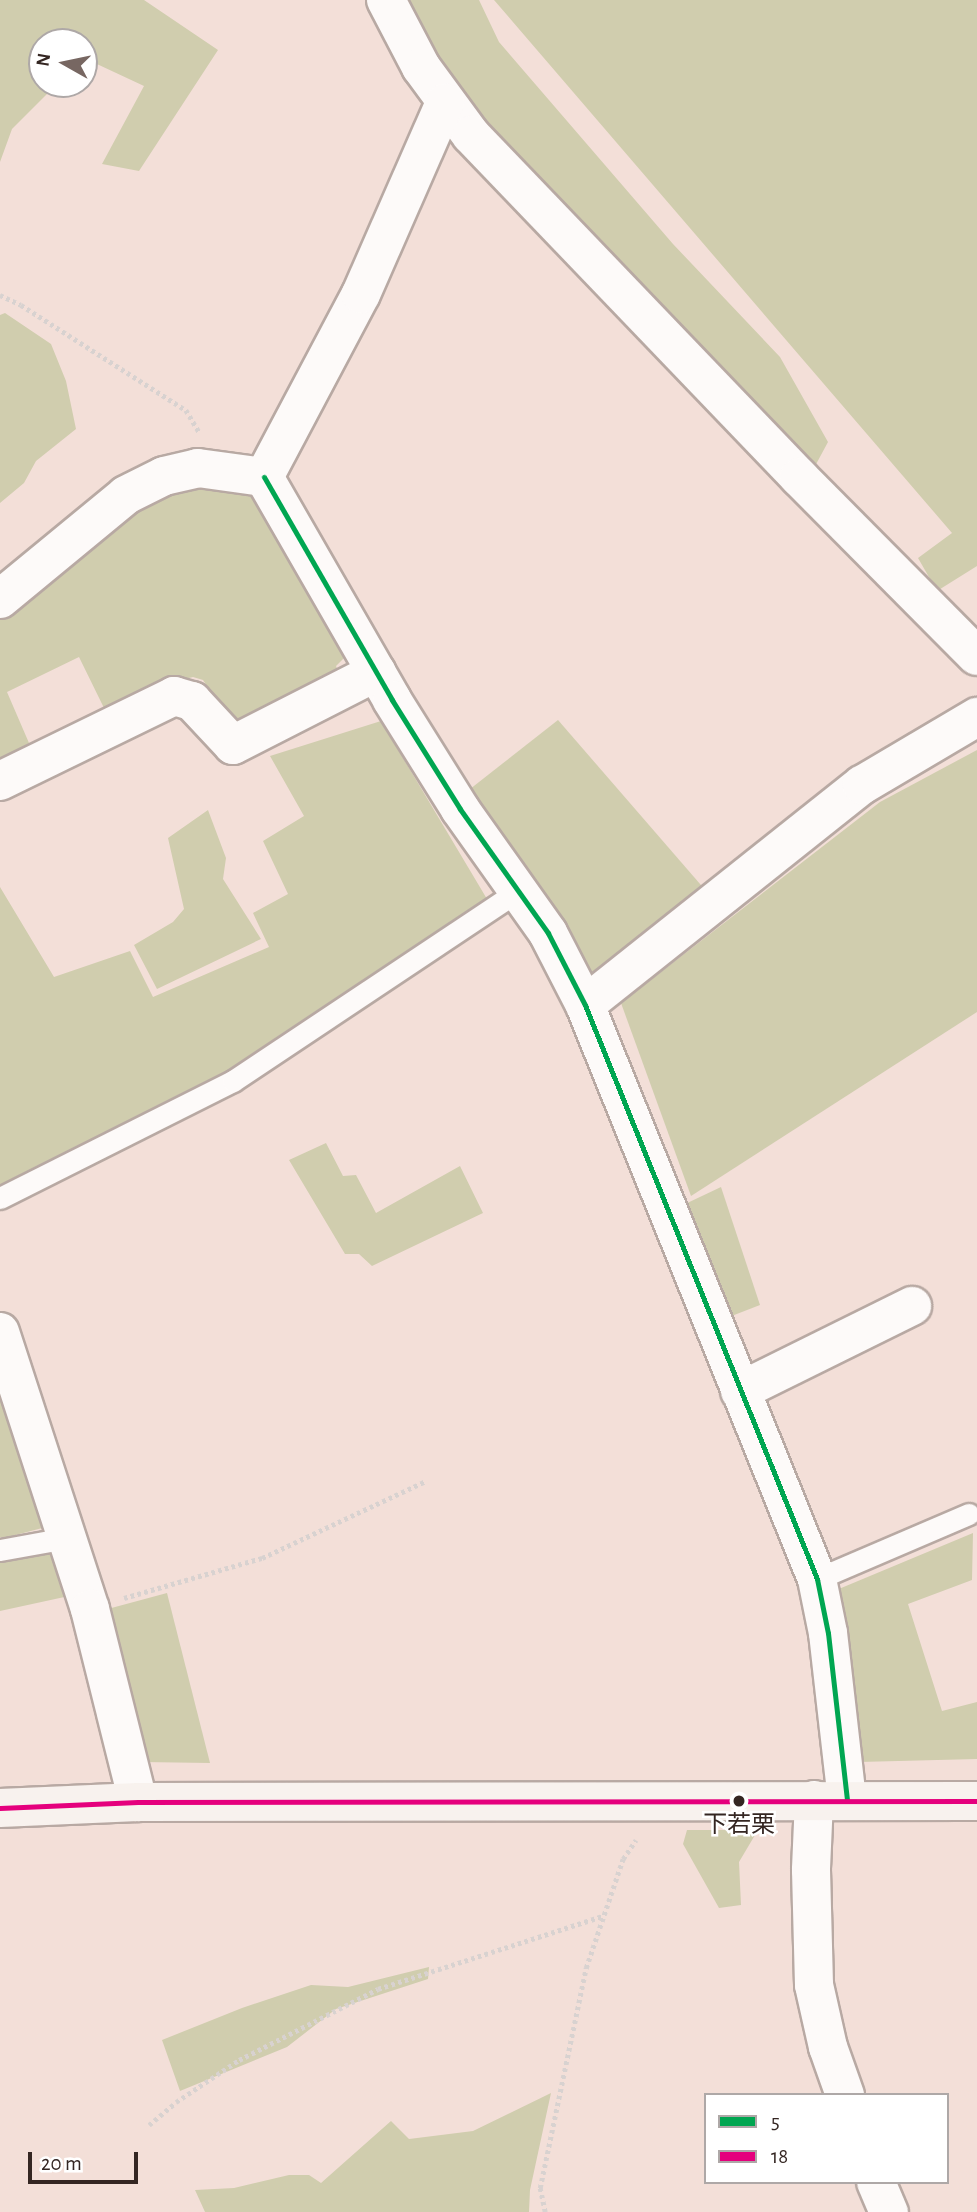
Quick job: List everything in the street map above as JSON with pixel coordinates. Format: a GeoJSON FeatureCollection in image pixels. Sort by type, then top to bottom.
{"type":"FeatureCollection","features":[{"type":"Feature","properties":{"kind":"main road"},"geometry":{"type":"LineString","coordinates":[[0,1808],[138,1802],[977,1801]]}},
{"type":"Feature","properties":{"kind":"street"},"geometry":{"type":"LineString","coordinates":[[386,0],[421,66],[445,103],[471,135],[623,295],[977,656]]}},
{"type":"Feature","properties":{"kind":"street"},"geometry":{"type":"LineString","coordinates":[[264,477],[356,305],[445,103]]}},
{"type":"Feature","properties":{"kind":"street"},"geometry":{"type":"LineString","coordinates":[[0,599],[126,495],[185,469],[208,469],[264,477]]}},
{"type":"Feature","properties":{"kind":"street"},"geometry":{"type":"LineString","coordinates":[[264,477],[376,672],[460,809],[548,933],[585,1005],[817,1579],[828,1633],[831,1800],[811,1870],[814,1985],[828,2047],[844,2093]]}},
{"type":"Feature","properties":{"kind":"street"},"geometry":{"type":"LineString","coordinates":[[0,782],[65,747],[174,696],[192,701],[233,746],[376,672]]}},
{"type":"Feature","properties":{"kind":"street"},"geometry":{"type":"LineString","coordinates":[[585,1005],[862,785],[977,718]]}},
{"type":"Feature","properties":{"kind":"street"},"geometry":{"type":"LineString","coordinates":[[740,1391],[912,1306]]}},
{"type":"Feature","properties":{"kind":"street"},"geometry":{"type":"LineString","coordinates":[[0,1332],[90,1609],[138,1802]]}},
{"type":"Feature","properties":{"kind":"street"},"geometry":{"type":"LineString","coordinates":[[877,2184],[889,2212]]}},
{"type":"Feature","properties":{"kind":"lane"},"geometry":{"type":"LineString","coordinates":[[0,1198],[233,1081],[518,891]]}},
{"type":"Feature","properties":{"kind":"lane"},"geometry":{"type":"LineString","coordinates":[[817,1579],[969,1514]]}},
{"type":"Feature","properties":{"kind":"lane"},"geometry":{"type":"LineString","coordinates":[[0,1550],[67,1538]]}},
{"type":"Feature","properties":{"kind":"path"},"geometry":{"type":"LineString","coordinates":[[0,295],[21,304],[186,410],[205,442],[208,469]]}},
{"type":"Feature","properties":{"kind":"path"},"geometry":{"type":"LineString","coordinates":[[90,1609],[262,1558],[426,1481]]}},
{"type":"Feature","properties":{"kind":"path"},"geometry":{"type":"LineString","coordinates":[[545,2212],[540,2188],[586,1968],[623,1859],[662,1801]]}},
{"type":"Feature","properties":{"kind":"path"},"geometry":{"type":"LineString","coordinates":[[149,2125],[176,2102],[239,2060],[378,1989],[603,1916]]}},
{"type":"Feature","properties":{"kind":"shaded area"},"geometry":{"type":"Polygon","coordinates":[[[0,0],[144,0],[218,50],[139,171],[102,164],[144,86],[98,65],[98,28],[28,28],[28,98],[43,98],[12,129],[0,162],[0,0]]]}},
{"type":"Feature","properties":{"kind":"shaded area"},"geometry":{"type":"Polygon","coordinates":[[[405,0],[479,0],[499,42],[673,244],[780,357],[828,442],[814,468],[455,89],[405,0]]]}},
{"type":"Feature","properties":{"kind":"shaded area"},"geometry":{"type":"Polygon","coordinates":[[[494,0],[977,0],[977,566],[937,591],[918,558],[952,533],[494,0]]]}},
{"type":"Feature","properties":{"kind":"shaded area"},"geometry":{"type":"Polygon","coordinates":[[[5,313],[51,344],[66,381],[76,429],[36,461],[24,483],[0,503],[0,315],[5,313]]]}},
{"type":"Feature","properties":{"kind":"shaded area"},"geometry":{"type":"Polygon","coordinates":[[[195,483],[253,489],[350,652],[336,666],[342,681],[236,732],[203,680],[193,677],[157,686],[104,708],[79,657],[7,692],[29,743],[0,761],[0,616],[152,493],[195,483]]]}},
{"type":"Feature","properties":{"kind":"shaded area"},"geometry":{"type":"Polygon","coordinates":[[[558,720],[707,892],[591,984],[465,793],[558,720]]]}},
{"type":"Feature","properties":{"kind":"shaded area"},"geometry":{"type":"Polygon","coordinates":[[[381,721],[487,899],[227,1072],[0,1185],[0,887],[54,977],[130,951],[153,997],[269,947],[253,913],[288,894],[263,841],[304,816],[270,756],[381,721]]]}},
{"type":"Feature","properties":{"kind":"shaded area"},"geometry":{"type":"Polygon","coordinates":[[[977,750],[977,1012],[691,1196],[621,1003],[880,802],[977,750]]]}},
{"type":"Feature","properties":{"kind":"shaded area"},"geometry":{"type":"Polygon","coordinates":[[[208,810],[226,858],[223,879],[261,939],[157,989],[134,945],[173,922],[184,909],[168,838],[208,810]]]}},
{"type":"Feature","properties":{"kind":"shaded area"},"geometry":{"type":"Polygon","coordinates":[[[326,1143],[343,1176],[356,1175],[376,1213],[460,1166],[483,1213],[372,1266],[359,1254],[345,1254],[289,1160],[326,1143]]]}},
{"type":"Feature","properties":{"kind":"shaded area"},"geometry":{"type":"Polygon","coordinates":[[[721,1187],[760,1305],[729,1317],[683,1205],[721,1187]]]}},
{"type":"Feature","properties":{"kind":"shaded area"},"geometry":{"type":"Polygon","coordinates":[[[0,1392],[50,1526],[4,1538],[0,1537],[0,1392]]]}},
{"type":"Feature","properties":{"kind":"shaded area"},"geometry":{"type":"Polygon","coordinates":[[[973,1533],[972,1580],[908,1604],[942,1711],[977,1702],[977,1759],[859,1762],[834,1591],[973,1533]]]}},
{"type":"Feature","properties":{"kind":"shaded area"},"geometry":{"type":"Polygon","coordinates":[[[55,1553],[69,1596],[0,1611],[0,1563],[55,1553]]]}},
{"type":"Feature","properties":{"kind":"shaded area"},"geometry":{"type":"Polygon","coordinates":[[[167,1593],[210,1763],[142,1762],[104,1610],[167,1593]]]}},
{"type":"Feature","properties":{"kind":"shaded area"},"geometry":{"type":"Polygon","coordinates":[[[687,1830],[758,1830],[739,1862],[741,1905],[719,1908],[683,1844],[687,1830]]]}},
{"type":"Feature","properties":{"kind":"shaded area"},"geometry":{"type":"Polygon","coordinates":[[[429,1967],[428,1979],[336,2009],[287,2047],[180,2091],[162,2040],[242,2008],[311,1985],[348,1987],[429,1967]]]}},
{"type":"Feature","properties":{"kind":"shaded area"},"geometry":{"type":"Polygon","coordinates":[[[551,2093],[530,2190],[529,2212],[205,2212],[195,2190],[234,2188],[289,2175],[309,2175],[321,2183],[391,2121],[409,2139],[473,2131],[551,2093]]]}},
{"type":"Feature","properties":{"kind":"transit line","name":"5"},"geometry":{"type":"LineString","coordinates":[[264,477],[392,700],[460,809],[548,933],[585,1005],[817,1579],[828,1633],[847,1800]]}},
{"type":"Feature","properties":{"kind":"transit line","name":"18"},"geometry":{"type":"LineString","coordinates":[[0,1808],[138,1802],[977,1801]]}},
{"type":"Feature","properties":{"kind":"place","name":"下若栗"},"geometry":{"type":"Point","coordinates":[739,1801]}}]}
